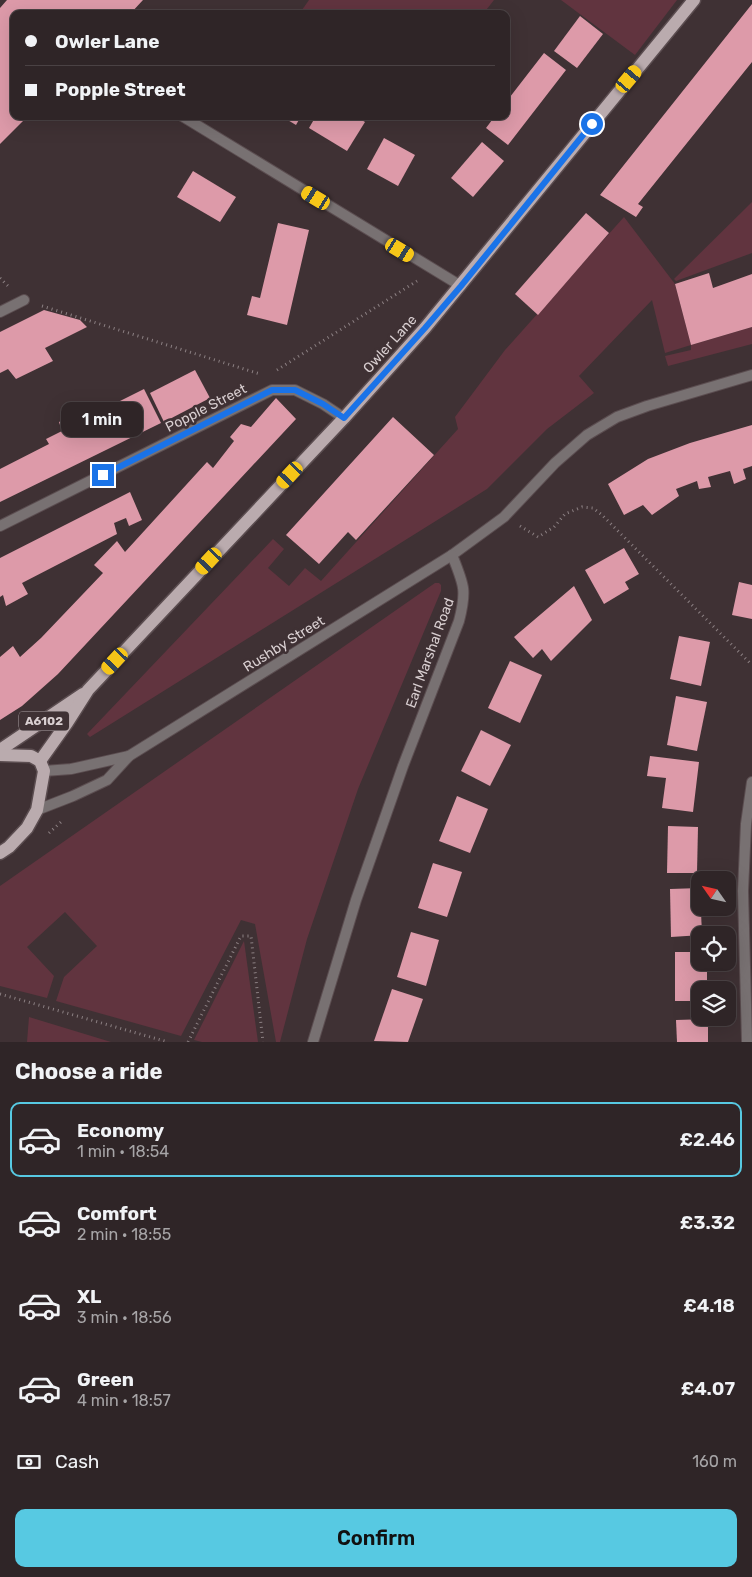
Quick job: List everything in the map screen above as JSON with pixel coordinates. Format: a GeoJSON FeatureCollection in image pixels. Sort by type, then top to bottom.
{"type":"FeatureCollection","features":[{"type":"Feature","properties":{"kind":"main road","name":"Owler Lane"},"geometry":{"type":"LineString","coordinates":[[42,766],[88,690],[344,418],[425,328],[694,0]]}},
{"type":"Feature","properties":{"kind":"main road","name":"Owler Lane"},"geometry":{"type":"LineString","coordinates":[[0,750],[88,690]]}},
{"type":"Feature","properties":{"kind":"main road"},"geometry":{"type":"LineString","coordinates":[[0,755],[31,756],[42,766],[38,810],[27,828],[9,847],[0,853]]}},
{"type":"Feature","properties":{"kind":"street"},"geometry":{"type":"LineString","coordinates":[[189,120],[461,286]]}},
{"type":"Feature","properties":{"kind":"street"},"geometry":{"type":"LineString","coordinates":[[0,312],[24,300]]}},
{"type":"Feature","properties":{"kind":"street"},"geometry":{"type":"LineString","coordinates":[[452,555],[504,517],[587,435],[617,417],[647,406],[752,375]]}},
{"type":"Feature","properties":{"kind":"street","name":"Popple Street"},"geometry":{"type":"LineString","coordinates":[[0,526],[272,390],[295,390],[323,404],[344,418]]}},
{"type":"Feature","properties":{"kind":"street","name":"Rushby Street"},"geometry":{"type":"LineString","coordinates":[[38,810],[107,780],[129,756],[452,555]]}},
{"type":"Feature","properties":{"kind":"street","name":"Earl Marshal Road"},"geometry":{"type":"LineString","coordinates":[[314,1042],[356,900],[403,766],[461,614],[465,599],[463,582],[452,555]]}},
{"type":"Feature","properties":{"kind":"street","name":"Rushby Street"},"geometry":{"type":"LineString","coordinates":[[42,766],[71,769],[129,756]]}},
{"type":"Feature","properties":{"kind":"street"},"geometry":{"type":"LineString","coordinates":[[747,1042],[743,891],[746,824],[752,782]]}},
{"type":"Feature","properties":{"kind":"path"},"geometry":{"type":"LineString","coordinates":[[0,278],[24,300],[268,376],[434,270]]}},
{"type":"Feature","properties":{"kind":"path"},"geometry":{"type":"LineString","coordinates":[[268,376],[272,390]]}},
{"type":"Feature","properties":{"kind":"path"},"geometry":{"type":"LineString","coordinates":[[504,517],[538,537],[554,527],[565,514],[582,507],[593,508],[752,665]]}},
{"type":"Feature","properties":{"kind":"path"},"geometry":{"type":"LineString","coordinates":[[188,1042],[241,936],[251,936],[263,1042]]}},
{"type":"Feature","properties":{"kind":"path"},"geometry":{"type":"LineString","coordinates":[[0,994],[168,1042]]}},
{"type":"Feature","properties":{"kind":"shaded area"},"geometry":{"type":"Polygon","coordinates":[[[309,0],[494,0],[486,10],[302,10],[309,0]]]}},
{"type":"Feature","properties":{"kind":"shaded area"},"geometry":{"type":"Polygon","coordinates":[[[561,0],[677,0],[635,55],[561,0]]]}},
{"type":"Feature","properties":{"kind":"shaded area"},"geometry":{"type":"Polygon","coordinates":[[[752,202],[752,253],[676,281],[674,279],[752,202]]]}},
{"type":"Feature","properties":{"kind":"shaded area"},"geometry":{"type":"Polygon","coordinates":[[[624,217],[675,284],[691,345],[665,353],[652,300],[579,376],[594,393],[547,429],[487,489],[90,737],[87,734],[273,539],[284,549],[268,568],[289,586],[305,568],[321,581],[458,429],[455,417],[505,350],[624,217]]]}},
{"type":"Feature","properties":{"kind":"shaded area"},"geometry":{"type":"Polygon","coordinates":[[[752,327],[752,344],[668,366],[665,356],[691,350],[691,345],[752,327]]]}},
{"type":"Feature","properties":{"kind":"shaded area"},"geometry":{"type":"Polygon","coordinates":[[[435,583],[441,585],[441,591],[358,789],[307,939],[280,1042],[276,1042],[255,924],[241,920],[181,1036],[56,1001],[64,977],[97,946],[65,912],[27,947],[54,976],[47,998],[0,986],[0,886],[435,583]]]}},
{"type":"Feature","properties":{"kind":"shaded area"},"geometry":{"type":"Polygon","coordinates":[[[244,941],[258,1042],[202,1042],[194,1040],[244,941]]]}},
{"type":"Feature","properties":{"kind":"shaded area"},"geometry":{"type":"Polygon","coordinates":[[[29,1017],[111,1042],[27,1042],[29,1017]]]}},
{"type":"Feature","properties":{"kind":"building"},"geometry":{"type":"Polygon","coordinates":[[[7,0],[143,0],[134,10],[10,10],[10,120],[24,120],[0,144],[0,8],[7,0]]]}},
{"type":"Feature","properties":{"kind":"building"},"geometry":{"type":"Polygon","coordinates":[[[752,4],[752,62],[638,204],[643,207],[636,217],[600,195],[752,4]]]}},
{"type":"Feature","properties":{"kind":"building"},"geometry":{"type":"Polygon","coordinates":[[[580,16],[603,34],[577,68],[554,51],[580,16]]]}},
{"type":"Feature","properties":{"kind":"building"},"geometry":{"type":"Polygon","coordinates":[[[544,53],[566,70],[508,145],[486,128],[492,120],[510,120],[510,97],[544,53]]]}},
{"type":"Feature","properties":{"kind":"building"},"geometry":{"type":"Polygon","coordinates":[[[288,120],[299,120],[296,125],[288,120]]]}},
{"type":"Feature","properties":{"kind":"building"},"geometry":{"type":"Polygon","coordinates":[[[314,120],[362,120],[365,122],[347,151],[309,128],[314,120]]]}},
{"type":"Feature","properties":{"kind":"building"},"geometry":{"type":"Polygon","coordinates":[[[384,138],[415,155],[398,186],[367,169],[384,138]]]}},
{"type":"Feature","properties":{"kind":"building"},"geometry":{"type":"Polygon","coordinates":[[[482,142],[504,161],[473,197],[451,178],[482,142]]]}},
{"type":"Feature","properties":{"kind":"building"},"geometry":{"type":"Polygon","coordinates":[[[193,171],[236,197],[220,222],[177,197],[193,171]]]}},
{"type":"Feature","properties":{"kind":"building"},"geometry":{"type":"Polygon","coordinates":[[[586,213],[609,233],[538,315],[515,294],[586,213]]]}},
{"type":"Feature","properties":{"kind":"building"},"geometry":{"type":"Polygon","coordinates":[[[278,223],[309,230],[287,325],[247,315],[252,296],[260,298],[278,223]]]}},
{"type":"Feature","properties":{"kind":"building"},"geometry":{"type":"Polygon","coordinates":[[[709,273],[713,288],[752,274],[752,327],[691,345],[675,284],[709,273]]]}},
{"type":"Feature","properties":{"kind":"building"},"geometry":{"type":"Polygon","coordinates":[[[44,310],[80,320],[87,327],[45,348],[53,361],[16,379],[8,369],[0,373],[0,332],[44,310]]]}},
{"type":"Feature","properties":{"kind":"building"},"geometry":{"type":"Polygon","coordinates":[[[195,370],[210,398],[164,422],[150,393],[195,370]]]}},
{"type":"Feature","properties":{"kind":"building"},"geometry":{"type":"Polygon","coordinates":[[[144,389],[161,423],[0,502],[0,469],[49,444],[46,439],[62,431],[59,422],[90,408],[94,414],[144,389]]]}},
{"type":"Feature","properties":{"kind":"building"},"geometry":{"type":"Polygon","coordinates":[[[276,398],[296,419],[58,674],[22,706],[0,720],[0,657],[13,646],[20,657],[41,638],[103,573],[94,565],[117,541],[125,552],[207,462],[213,468],[234,441],[230,437],[241,424],[251,427],[276,398]]]}},
{"type":"Feature","properties":{"kind":"building"},"geometry":{"type":"Polygon","coordinates":[[[393,417],[434,455],[356,540],[348,532],[319,564],[286,535],[393,417]]]}},
{"type":"Feature","properties":{"kind":"building"},"geometry":{"type":"Polygon","coordinates":[[[752,425],[752,466],[743,469],[746,479],[734,484],[730,471],[708,477],[711,487],[699,489],[697,481],[676,489],[679,496],[652,515],[643,505],[624,515],[608,484],[648,459],[690,443],[752,425]]]}},
{"type":"Feature","properties":{"kind":"building"},"geometry":{"type":"Polygon","coordinates":[[[130,492],[142,520],[129,526],[126,518],[114,523],[117,534],[22,583],[28,594],[6,606],[3,595],[0,597],[0,558],[130,492]]]}},
{"type":"Feature","properties":{"kind":"building"},"geometry":{"type":"Polygon","coordinates":[[[624,548],[639,574],[625,582],[629,589],[604,604],[585,570],[624,548]]]}},
{"type":"Feature","properties":{"kind":"building"},"geometry":{"type":"Polygon","coordinates":[[[739,582],[752,585],[752,619],[732,615],[739,582]]]}},
{"type":"Feature","properties":{"kind":"building"},"geometry":{"type":"Polygon","coordinates":[[[574,586],[592,620],[551,661],[542,649],[533,658],[514,637],[574,586]]]}},
{"type":"Feature","properties":{"kind":"building"},"geometry":{"type":"Polygon","coordinates":[[[679,636],[710,642],[701,686],[670,679],[679,636]]]}},
{"type":"Feature","properties":{"kind":"building"},"geometry":{"type":"Polygon","coordinates":[[[510,661],[542,675],[520,723],[488,708],[510,661]]]}},
{"type":"Feature","properties":{"kind":"building"},"geometry":{"type":"Polygon","coordinates":[[[676,696],[707,702],[697,751],[667,745],[676,696]]]}},
{"type":"Feature","properties":{"kind":"building"},"geometry":{"type":"Polygon","coordinates":[[[481,730],[511,745],[490,786],[461,771],[481,730]]]}},
{"type":"Feature","properties":{"kind":"building"},"geometry":{"type":"Polygon","coordinates":[[[650,756],[699,762],[693,812],[662,808],[666,778],[647,776],[650,756]]]}},
{"type":"Feature","properties":{"kind":"building"},"geometry":{"type":"Polygon","coordinates":[[[457,796],[488,809],[470,853],[439,841],[457,796]]]}},
{"type":"Feature","properties":{"kind":"building"},"geometry":{"type":"Polygon","coordinates":[[[668,826],[698,827],[697,871],[691,871],[691,873],[667,873],[668,826]]]}},
{"type":"Feature","properties":{"kind":"building"},"geometry":{"type":"Polygon","coordinates":[[[433,863],[462,872],[447,917],[418,908],[433,863]]]}},
{"type":"Feature","properties":{"kind":"building"},"geometry":{"type":"Polygon","coordinates":[[[691,888],[691,916],[701,916],[702,926],[691,926],[691,936],[671,937],[670,889],[691,888]]]}},
{"type":"Feature","properties":{"kind":"building"},"geometry":{"type":"Polygon","coordinates":[[[411,932],[439,940],[426,986],[397,977],[411,932]]]}},
{"type":"Feature","properties":{"kind":"building"},"geometry":{"type":"Polygon","coordinates":[[[675,952],[691,952],[691,971],[707,971],[707,981],[691,981],[691,1001],[675,1001],[675,952]]]}},
{"type":"Feature","properties":{"kind":"building"},"geometry":{"type":"Polygon","coordinates":[[[392,989],[423,999],[408,1042],[374,1041],[392,989]]]}},
{"type":"Feature","properties":{"kind":"building"},"geometry":{"type":"Polygon","coordinates":[[[676,1020],[691,1020],[691,1026],[708,1026],[708,1042],[677,1042],[676,1020]]]}},
{"type":"Feature","properties":{"kind":"route"},"geometry":{"type":"LineString","coordinates":[[103,475],[272,390],[295,390],[323,404],[344,418],[461,286],[592,124]]}}]}
